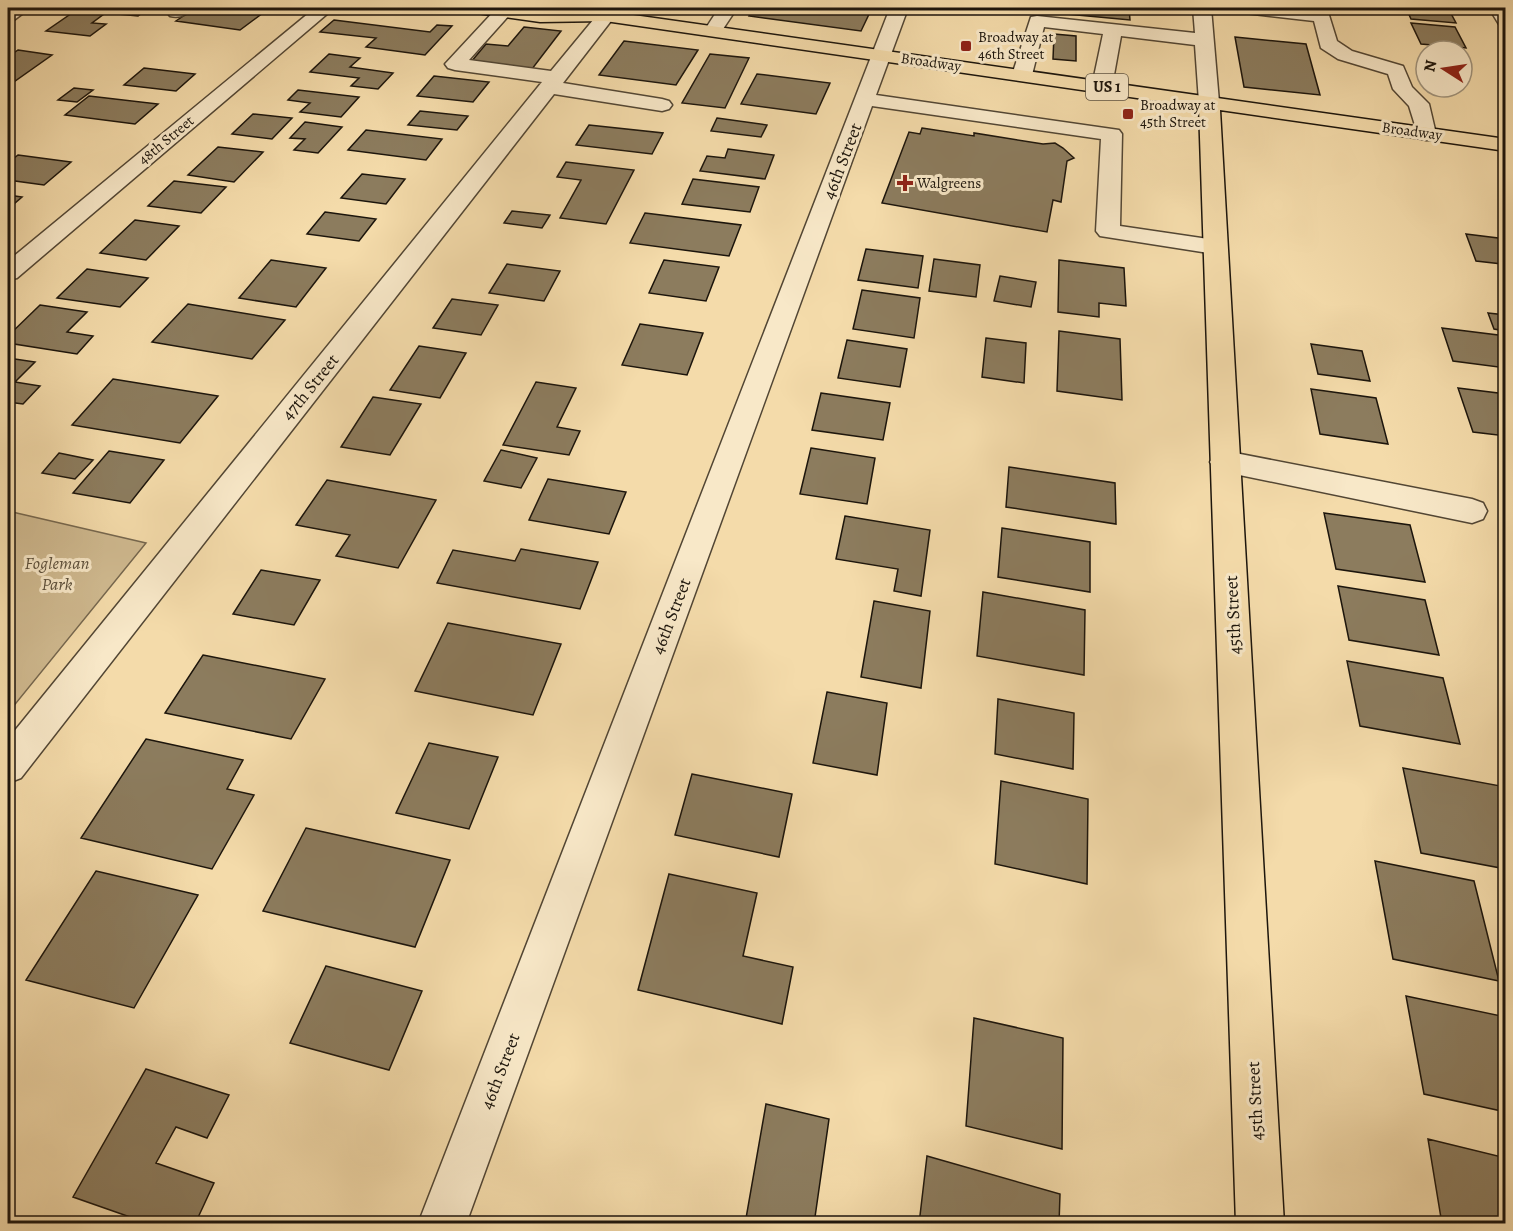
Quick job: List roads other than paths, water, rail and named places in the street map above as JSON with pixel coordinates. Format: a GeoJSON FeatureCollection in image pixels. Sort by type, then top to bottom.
{"type":"FeatureCollection","features":[{"type":"Feature","properties":{"kind":"main road","name":"Broadway"},"geometry":{"type":"LineString","coordinates":[[477,8],[540,17],[599,10],[713,31],[1506,145]]}},
{"type":"Feature","properties":{"kind":"main road","name":"45th Street"},"geometry":{"type":"LineString","coordinates":[[1209,102],[1260,1224]]}},
{"type":"Feature","properties":{"kind":"street"},"geometry":{"type":"LineString","coordinates":[[8,16],[21,8]]}},
{"type":"Feature","properties":{"kind":"street","name":"48th Street"},"geometry":{"type":"LineString","coordinates":[[8,273],[325,8]]}},
{"type":"Feature","properties":{"kind":"street"},"geometry":{"type":"LineString","coordinates":[[713,31],[728,8]]}},
{"type":"Feature","properties":{"kind":"street","name":"46th Street"},"geometry":{"type":"LineString","coordinates":[[442,1224],[899,8]]}},
{"type":"Feature","properties":{"kind":"street","name":"45th Street"},"geometry":{"type":"LineString","coordinates":[[1202,8],[1209,102]]}},
{"type":"Feature","properties":{"kind":"street"},"geometry":{"type":"LineString","coordinates":[[1245,8],[1322,16],[1328,44],[1345,55],[1396,70],[1403,89],[1419,104],[1426,134]]}},
{"type":"Feature","properties":{"kind":"street"},"geometry":{"type":"LineString","coordinates":[[1498,8],[1506,22]]}},
{"type":"Feature","properties":{"kind":"street","name":"47th Street"},"geometry":{"type":"LineString","coordinates":[[8,766],[552,83],[599,10]]}},
{"type":"Feature","properties":{"kind":"street"},"geometry":{"type":"LineString","coordinates":[[504,12],[455,64],[662,105]]}},
{"type":"Feature","properties":{"kind":"street"},"geometry":{"type":"LineString","coordinates":[[1022,75],[1037,21],[1204,40]]}},
{"type":"Feature","properties":{"kind":"street"},"geometry":{"type":"LineString","coordinates":[[1102,86],[1113,29]]}},
{"type":"Feature","properties":{"kind":"street"},"geometry":{"type":"LineString","coordinates":[[865,99],[1112,134],[1108,231],[1215,247]]}},
{"type":"Feature","properties":{"kind":"street"},"geometry":{"type":"LineString","coordinates":[[1225,462],[1472,511]]}},
{"type":"Feature","properties":{"kind":"place","name":"Broadway at 46th Street"},"geometry":{"type":"Point","coordinates":[966,46]}},
{"type":"Feature","properties":{"kind":"place","name":"Broadway at 45th Street"},"geometry":{"type":"Point","coordinates":[1128,114]}},
{"type":"Feature","properties":{"kind":"place","name":"Walgreens"},"geometry":{"type":"Point","coordinates":[905,183]}},
{"type":"Feature","properties":{"kind":"park label","name":"Fogleman Park"},"geometry":{"type":"Point","coordinates":[57,573]}}]}
